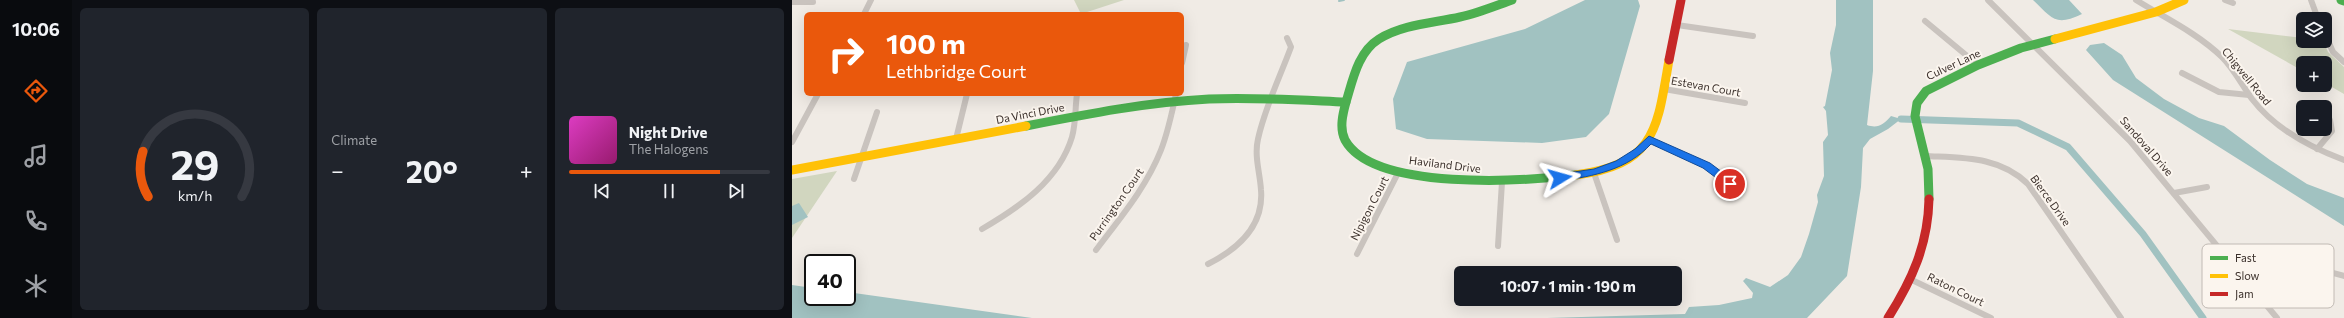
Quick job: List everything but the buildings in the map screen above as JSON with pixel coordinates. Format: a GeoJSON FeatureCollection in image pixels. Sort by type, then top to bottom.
{"type":"FeatureCollection","features":[{"type":"Feature","properties":{"kind":"street"},"geometry":{"type":"LineString","coordinates":[[865,12],[871,0]]}},
{"type":"Feature","properties":{"kind":"street","name":"Haviland Drive"},"geometry":{"type":"LineString","coordinates":[[1512,0],[1463,16],[1395,32],[1379,39],[1367,49],[1358,63],[1341,122],[1344,138],[1348,146],[1367,162],[1399,170],[1434,178],[1502,182],[1560,178],[1594,172],[1630,158],[1649,140],[1656,127],[1681,0]]}},
{"type":"Feature","properties":{"kind":"street","name":"Sandoval Drive"},"geometry":{"type":"LineString","coordinates":[[1988,0],[2130,140],[2216,244]]}},
{"type":"Feature","properties":{"kind":"street","name":"Chigwell Road"},"geometry":{"type":"LineString","coordinates":[[2136,0],[2217,53],[2249,95],[2276,124],[2317,149],[2344,160]]}},
{"type":"Feature","properties":{"kind":"street"},"geometry":{"type":"LineString","coordinates":[[2225,0],[2233,3]]}},
{"type":"Feature","properties":{"kind":"street"},"geometry":{"type":"LineString","coordinates":[[2311,0],[2315,12]]}},
{"type":"Feature","properties":{"kind":"street"},"geometry":{"type":"LineString","coordinates":[[792,2],[813,2]]}},
{"type":"Feature","properties":{"kind":"street","name":"Culver Lane"},"geometry":{"type":"LineString","coordinates":[[1888,318],[1912,280],[1920,259],[1929,221],[1930,187],[1925,156],[1915,120],[1921,97],[1931,86],[1978,65],[2033,44],[2156,12],[2180,2]]}},
{"type":"Feature","properties":{"kind":"street"},"geometry":{"type":"LineString","coordinates":[[1925,21],[1978,65]]}},
{"type":"Feature","properties":{"kind":"street"},"geometry":{"type":"LineString","coordinates":[[1677,25],[1754,36]]}},
{"type":"Feature","properties":{"kind":"street"},"geometry":{"type":"LineString","coordinates":[[1208,264],[1220,259],[1238,246],[1246,238],[1258,217],[1262,200],[1256,151],[1272,99],[1291,47],[1287,38]]}},
{"type":"Feature","properties":{"kind":"street"},"geometry":{"type":"LineString","coordinates":[[1184,54],[1186,45]]}},
{"type":"Feature","properties":{"kind":"street"},"geometry":{"type":"LineString","coordinates":[[2331,48],[2333,52],[2344,62]]}},
{"type":"Feature","properties":{"kind":"street"},"geometry":{"type":"LineString","coordinates":[[2182,72],[2219,92],[2249,95]]}},
{"type":"Feature","properties":{"kind":"street","name":"Estevan Court"},"geometry":{"type":"LineString","coordinates":[[1664,90],[1745,103]]}},
{"type":"Feature","properties":{"kind":"street"},"geometry":{"type":"LineString","coordinates":[[792,142],[817,96]]}},
{"type":"Feature","properties":{"kind":"street"},"geometry":{"type":"LineString","coordinates":[[956,139],[967,96]]}},
{"type":"Feature","properties":{"kind":"street"},"geometry":{"type":"LineString","coordinates":[[982,229],[1013,211],[1048,178],[1062,159],[1069,146],[1077,96]]}},
{"type":"Feature","properties":{"kind":"street","name":"Da Vinci Drive"},"geometry":{"type":"LineString","coordinates":[[792,170],[1175,98],[1272,99],[1346,102]]}},
{"type":"Feature","properties":{"kind":"street","name":"Purrington Court"},"geometry":{"type":"LineString","coordinates":[[1096,250],[1149,175],[1160,152],[1175,98]]}},
{"type":"Feature","properties":{"kind":"street"},"geometry":{"type":"LineString","coordinates":[[854,179],[877,112]]}},
{"type":"Feature","properties":{"kind":"street"},"geometry":{"type":"LineString","coordinates":[[2317,149],[2328,136]]}},
{"type":"Feature","properties":{"kind":"street"},"geometry":{"type":"LineString","coordinates":[[1649,140],[1706,165],[1730,184]]}},
{"type":"Feature","properties":{"kind":"street","name":"Bierce Drive"},"geometry":{"type":"LineString","coordinates":[[1925,156],[1990,161],[2008,167],[2017,172],[2028,184],[2121,318]]}},
{"type":"Feature","properties":{"kind":"street","name":"Nipigon Court"},"geometry":{"type":"LineString","coordinates":[[1356,254],[1399,170]]}},
{"type":"Feature","properties":{"kind":"street"},"geometry":{"type":"LineString","coordinates":[[1594,172],[1617,240]]}},
{"type":"Feature","properties":{"kind":"street"},"geometry":{"type":"LineString","coordinates":[[1498,246],[1502,182]]}},
{"type":"Feature","properties":{"kind":"street"},"geometry":{"type":"LineString","coordinates":[[2174,192],[2207,187]]}},
{"type":"Feature","properties":{"kind":"street"},"geometry":{"type":"LineString","coordinates":[[2334,272],[2344,276]]}},
{"type":"Feature","properties":{"kind":"street","name":"Raton Court"},"geometry":{"type":"LineString","coordinates":[[1912,280],[1991,318]]}},
{"type":"Feature","properties":{"kind":"street","name":"Sandoval Drive"},"geometry":{"type":"LineString","coordinates":[[2269,308],[2277,318]]}},
{"type":"Feature","properties":{"kind":"green space"},"geometry":{"type":"Polygon","coordinates":[[[1074,0],[1124,0],[1087,12],[1080,12],[1074,0]]]}},
{"type":"Feature","properties":{"kind":"green space"},"geometry":{"type":"Polygon","coordinates":[[[2228,29],[2296,37],[2296,48],[2326,48],[2328,52],[2344,67],[2344,94],[2332,87],[2332,56],[2296,56],[2296,67],[2228,29]]]}},
{"type":"Feature","properties":{"kind":"green space"},"geometry":{"type":"Polygon","coordinates":[[[837,171],[792,238],[792,179],[837,171]]]}},
{"type":"Feature","properties":{"kind":"water"},"geometry":{"type":"Polygon","coordinates":[[[1585,0],[1638,0],[1640,6],[1609,114],[1586,137],[1542,143],[1427,139],[1396,129],[1393,99],[1407,62],[1525,29],[1585,0]]]}},
{"type":"Feature","properties":{"kind":"water"},"geometry":{"type":"Polygon","coordinates":[[[1836,0],[1873,0],[1873,71],[1867,125],[1878,126],[1891,116],[1901,119],[1888,129],[1870,139],[1863,148],[1861,187],[1847,276],[1807,318],[1547,318],[1685,314],[1689,307],[1719,305],[1752,298],[1753,293],[1743,281],[1746,278],[1770,287],[1788,275],[1801,257],[1818,202],[1817,195],[1824,176],[1823,142],[1828,135],[1826,111],[1823,107],[1825,106],[1832,70],[1830,53],[1836,25],[1836,0]]]}},
{"type":"Feature","properties":{"kind":"water"},"geometry":{"type":"Polygon","coordinates":[[[2033,0],[2069,0],[2082,14],[2066,20],[2054,19],[2033,0]]]}},
{"type":"Feature","properties":{"kind":"water"},"geometry":{"type":"Polygon","coordinates":[[[2104,43],[2122,55],[2136,78],[2164,99],[2199,118],[2224,126],[2270,160],[2307,184],[2344,198],[2344,226],[2113,80],[2086,50],[2090,45],[2104,43]]]}},
{"type":"Feature","properties":{"kind":"water"},"geometry":{"type":"Polygon","coordinates":[[[799,203],[808,217],[792,225],[792,206],[799,203]]]}},
{"type":"Feature","properties":{"kind":"water"},"geometry":{"type":"Polygon","coordinates":[[[792,285],[804,287],[804,306],[856,306],[856,293],[1032,318],[792,318],[792,285]]]}},
{"type":"Feature","properties":{"kind":"waterway"},"geometry":{"type":"LineString","coordinates":[[1339,1],[1344,0]]}},
{"type":"Feature","properties":{"kind":"waterway"},"geometry":{"type":"LineString","coordinates":[[1901,119],[2018,123],[2068,147],[2143,234],[2203,318]]}},
{"type":"Feature","properties":{"kind":"traffic: fast"},"geometry":{"type":"LineString","coordinates":[[1512,0],[1469,14],[1396,31],[1379,39],[1366,51],[1357,67],[1343,113],[1343,135],[1349,145],[1368,160],[1393,170],[1423,177],[1490,181],[1552,178],[1576,175]]}},
{"type":"Feature","properties":{"kind":"traffic: fast"},"geometry":{"type":"LineString","coordinates":[[1929,199],[1928,169],[1915,116],[1917,103],[1926,91],[1978,65],[2021,48],[2055,39]]}},
{"type":"Feature","properties":{"kind":"traffic: fast"},"geometry":{"type":"LineString","coordinates":[[1026,126],[1077,116],[1155,104],[1208,99],[1262,98],[1346,102]]}},
{"type":"Feature","properties":{"kind":"traffic: slow"},"geometry":{"type":"LineString","coordinates":[[2055,39],[2156,12],[2184,0]]}},
{"type":"Feature","properties":{"kind":"traffic: slow"},"geometry":{"type":"LineString","coordinates":[[1576,175],[1600,171],[1612,167],[1634,155],[1644,147],[1656,126],[1662,102],[1669,60]]}},
{"type":"Feature","properties":{"kind":"traffic: slow"},"geometry":{"type":"LineString","coordinates":[[792,170],[1026,126]]}},
{"type":"Feature","properties":{"kind":"traffic: jam"},"geometry":{"type":"LineString","coordinates":[[1669,60],[1681,0]]}},
{"type":"Feature","properties":{"kind":"traffic: jam"},"geometry":{"type":"LineString","coordinates":[[1888,318],[1912,276],[1923,248],[1929,217],[1929,199]]}},
{"type":"Feature","properties":{"kind":"route"},"geometry":{"type":"LineString","coordinates":[[1560,178],[1589,174],[1619,164],[1638,152],[1649,140],[1716,170],[1724,176],[1730,184]]}}]}
